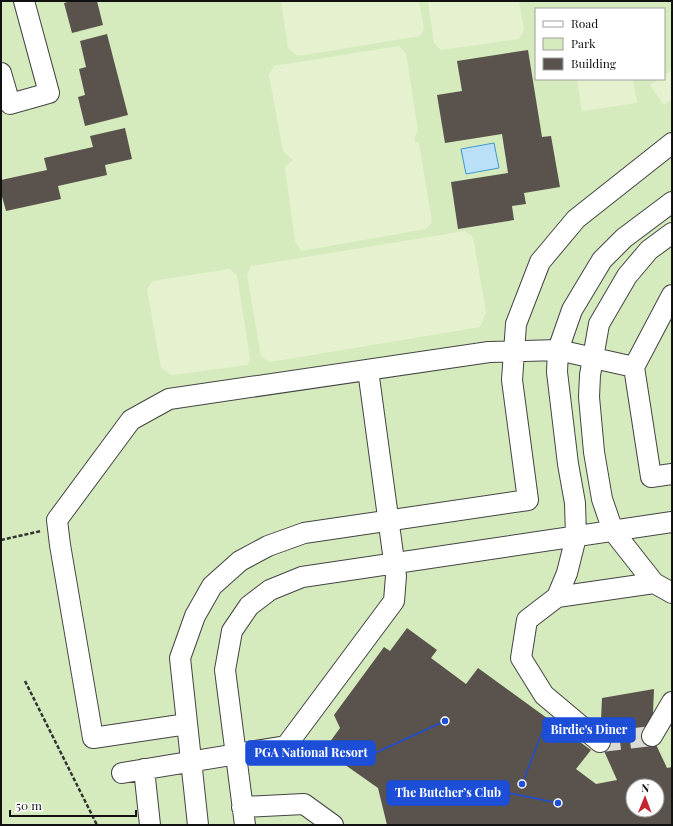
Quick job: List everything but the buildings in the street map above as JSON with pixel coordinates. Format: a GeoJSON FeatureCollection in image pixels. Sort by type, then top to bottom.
{"type":"FeatureCollection","features":[{"type":"Feature","properties":{"kind":"street"},"geometry":{"type":"LineString","coordinates":[[1,74],[10,104],[49,93],[24,1]]}},
{"type":"Feature","properties":{"kind":"street"},"geometry":{"type":"LineString","coordinates":[[198,825],[180,658],[195,616],[212,586],[240,561],[268,546],[304,533],[528,500],[512,380],[516,324],[540,262],[576,219],[672,143]]}},
{"type":"Feature","properties":{"kind":"street"},"geometry":{"type":"LineString","coordinates":[[557,598],[567,573],[576,537],[575,503],[568,464],[557,372],[558,350],[572,310],[602,260],[624,238],[672,202]]}},
{"type":"Feature","properties":{"kind":"street"},"geometry":{"type":"LineString","coordinates":[[672,233],[649,250],[627,276],[599,324],[590,375],[589,397],[594,452],[602,500],[613,531],[654,583],[672,593]]}},
{"type":"Feature","properties":{"kind":"street"},"geometry":{"type":"LineString","coordinates":[[672,295],[634,367],[651,477],[672,474]]}},
{"type":"Feature","properties":{"kind":"street"},"geometry":{"type":"LineString","coordinates":[[187,724],[93,738],[57,520],[131,420],[169,399],[489,352],[558,350],[634,367]]}},
{"type":"Feature","properties":{"kind":"street"},"geometry":{"type":"LineString","coordinates":[[122,773],[286,746],[394,601],[396,576],[368,370]]}},
{"type":"Feature","properties":{"kind":"street"},"geometry":{"type":"LineString","coordinates":[[333,825],[304,804],[244,816],[225,670],[232,631],[249,606],[270,590],[302,577],[672,522]]}},
{"type":"Feature","properties":{"kind":"street"},"geometry":{"type":"LineString","coordinates":[[600,742],[544,695],[521,658],[527,620],[557,598],[654,583]]}},
{"type":"Feature","properties":{"kind":"street"},"geometry":{"type":"LineString","coordinates":[[652,736],[672,702]]}},
{"type":"Feature","properties":{"kind":"street"},"geometry":{"type":"LineString","coordinates":[[144,769],[150,825]]}},
{"type":"Feature","properties":{"kind":"path"},"geometry":{"type":"LineString","coordinates":[[1,540],[58,527]]}},
{"type":"Feature","properties":{"kind":"path"},"geometry":{"type":"LineString","coordinates":[[25,681],[97,825]]}},
{"type":"Feature","properties":{"kind":"green space"},"geometry":{"type":"Polygon","coordinates":[[[1,1],[672,1],[672,825],[1,825],[1,1]]]}},
{"type":"Feature","properties":{"kind":"green space"},"geometry":{"type":"Polygon","coordinates":[[[281,1],[419,1],[424,29],[420,36],[298,56],[288,48],[281,1]]]}},
{"type":"Feature","properties":{"kind":"green space"},"geometry":{"type":"Polygon","coordinates":[[[428,1],[519,1],[524,30],[519,39],[441,50],[434,43],[428,1]]]}},
{"type":"Feature","properties":{"kind":"green space"},"geometry":{"type":"Polygon","coordinates":[[[399,46],[406,53],[418,130],[414,140],[419,143],[432,222],[426,229],[301,251],[295,241],[285,167],[293,160],[283,151],[269,75],[274,66],[399,46]]]}},
{"type":"Feature","properties":{"kind":"green space"},"geometry":{"type":"Polygon","coordinates":[[[672,70],[672,99],[664,105],[650,85],[658,80],[665,80],[665,74],[672,70]]]}},
{"type":"Feature","properties":{"kind":"green space"},"geometry":{"type":"Polygon","coordinates":[[[577,80],[633,80],[637,103],[582,111],[577,80]]]}},
{"type":"Feature","properties":{"kind":"green space"},"geometry":{"type":"Polygon","coordinates":[[[465,231],[473,237],[486,312],[480,327],[270,362],[261,356],[247,275],[251,266],[465,231]]]}},
{"type":"Feature","properties":{"kind":"green space"},"geometry":{"type":"Polygon","coordinates":[[[229,269],[237,275],[250,359],[247,365],[172,375],[161,368],[147,289],[153,281],[229,269]]]}},
{"type":"Feature","properties":{"kind":"water"},"geometry":{"type":"Polygon","coordinates":[[[494,143],[499,168],[466,174],[461,149],[494,143]]]}},
{"type":"Feature","properties":{"kind":"tunnel"},"geometry":{"type":"LineString","coordinates":[[600,742],[652,736]]}},
{"type":"Feature","properties":{"kind":"place","name":"PGA National Resort"},"geometry":{"type":"Point","coordinates":[445,721]}},
{"type":"Feature","properties":{"kind":"place","name":"Birdie's Diner"},"geometry":{"type":"Point","coordinates":[522,784]}},
{"type":"Feature","properties":{"kind":"place","name":"The Butcher’s Club"},"geometry":{"type":"Point","coordinates":[558,803]}}]}
